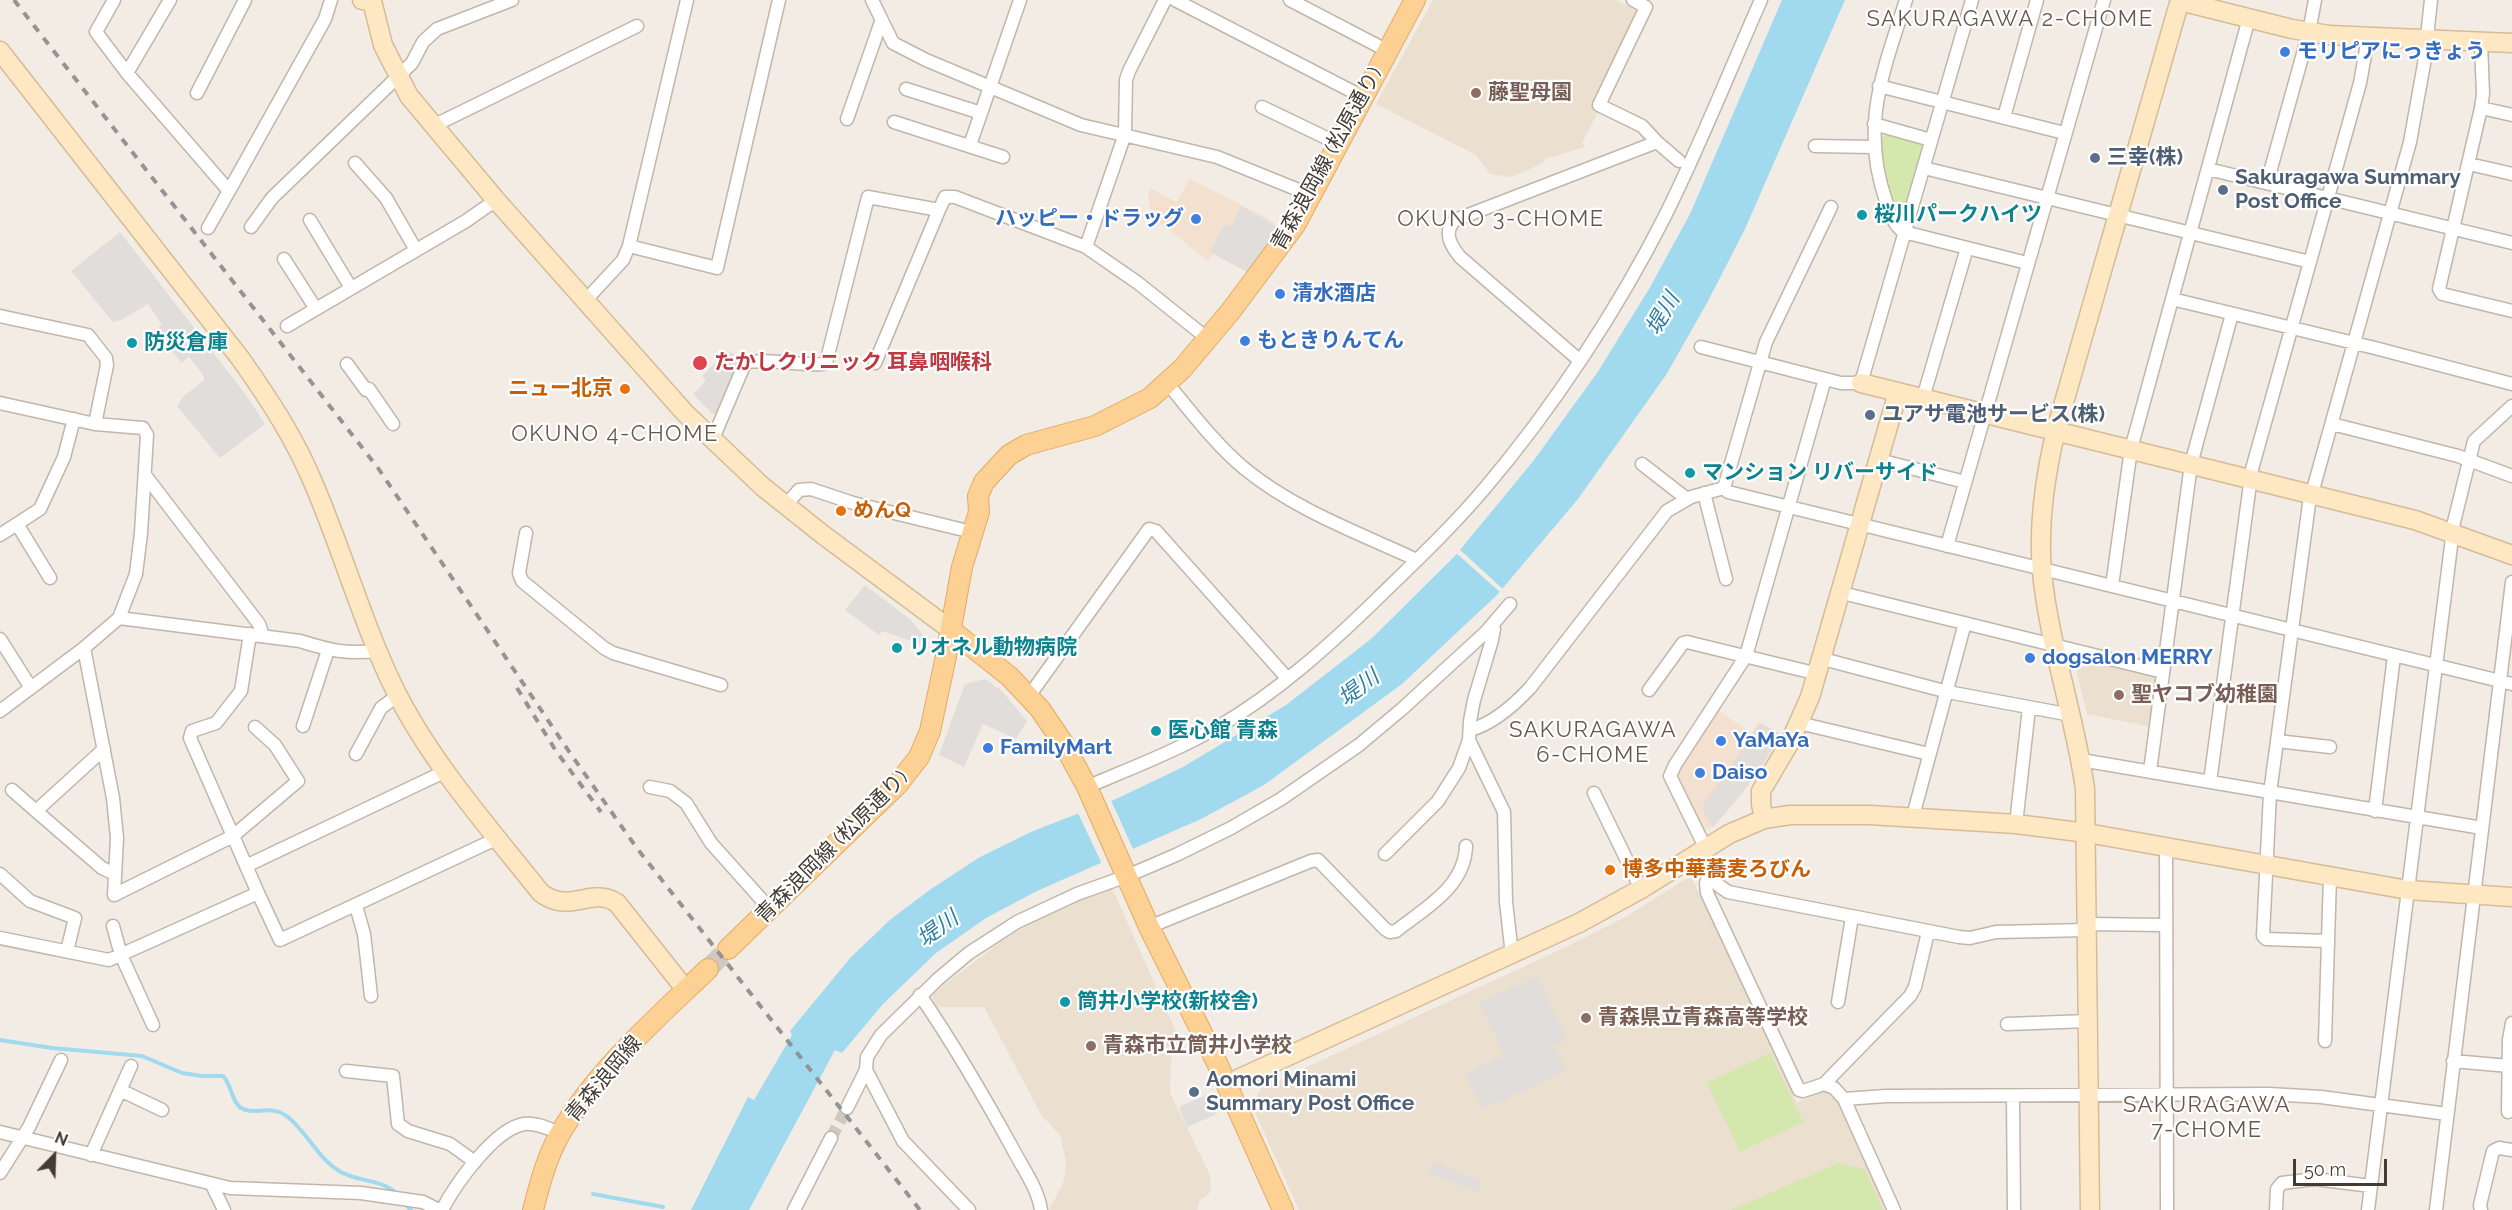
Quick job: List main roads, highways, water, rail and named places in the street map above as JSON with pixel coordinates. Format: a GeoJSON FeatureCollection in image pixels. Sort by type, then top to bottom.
{"type":"FeatureCollection","features":[{"type":"Feature","properties":{"kind":"main road","name":"青森浪岡線 (松原通り)"},"geometry":{"type":"LineString","coordinates":[[728,950],[914,766],[924,748],[930,731],[962,567],[979,512],[978,496],[995,468],[1008,455],[1026,445],[1095,426],[1150,398],[1168,384],[1208,339],[1277,251],[1311,195],[1415,0]]}},
{"type":"Feature","properties":{"kind":"main road"},"geometry":{"type":"LineString","coordinates":[[951,630],[1010,677],[1029,696],[1063,743],[1088,790],[1149,927],[1227,1084],[1283,1210]]}},
{"type":"Feature","properties":{"kind":"main road","name":"青森浪岡線"},"geometry":{"type":"LineString","coordinates":[[533,1210],[544,1170],[560,1133],[591,1089],[615,1061],[708,969]]}},
{"type":"Feature","properties":{"kind":"water","name":"堤川"},"geometry":{"type":"Polygon","coordinates":[[[1782,0],[1845,0],[1745,229],[1666,375],[1578,499],[1497,595],[1402,684],[1264,785],[1201,819],[1037,891],[986,918],[936,953],[883,1004],[842,1053],[835,1050],[749,1210],[691,1210],[748,1097],[754,1100],[792,1035],[790,1031],[851,957],[891,919],[980,857],[1033,831],[1116,799],[1183,767],[1286,705],[1371,639],[1455,556],[1534,460],[1597,373],[1649,289],[1690,214],[1782,0]]]}},
{"type":"Feature","properties":{"kind":"waterway"},"geometry":{"type":"LineString","coordinates":[[0,1040],[52,1048],[142,1056],[182,1073],[223,1076],[241,1108],[282,1113],[296,1124],[325,1159],[339,1171],[378,1183],[398,1195]]}},
{"type":"Feature","properties":{"kind":"waterway"},"geometry":{"type":"LineString","coordinates":[[593,1194],[663,1207]]}},
{"type":"Feature","properties":{"kind":"waterway"},"geometry":{"type":"LineString","coordinates":[[404,1203],[411,1210]]}},
{"type":"Feature","properties":{"kind":"tunnel"},"geometry":{"type":"LineString","coordinates":[[708,969],[728,949]]}},
{"type":"Feature","properties":{"kind":"tunnel"},"geometry":{"type":"LineString","coordinates":[[831,1138],[847,1108]]}},
{"type":"Feature","properties":{"kind":"railway"},"geometry":{"type":"LineString","coordinates":[[14,0],[378,468],[636,847],[920,1210]]}},
{"type":"Feature","properties":{"kind":"railway"},"geometry":{"type":"LineString","coordinates":[[517,688],[556,751],[601,812]]}},
{"type":"Feature","properties":{"kind":"place","name":"モリピアにっきょう"},"geometry":{"type":"Point","coordinates":[2285,52]}},
{"type":"Feature","properties":{"kind":"place","name":"藤聖母園"},"geometry":{"type":"Point","coordinates":[1476,93]}},
{"type":"Feature","properties":{"kind":"place","name":"三幸(株)"},"geometry":{"type":"Point","coordinates":[2095,158]}},
{"type":"Feature","properties":{"kind":"place","name":"Sakuragawa Summary Post Office"},"geometry":{"type":"Point","coordinates":[2223,190]}},
{"type":"Feature","properties":{"kind":"place","name":"桜川パークハイツ"},"geometry":{"type":"Point","coordinates":[1862,215]}},
{"type":"Feature","properties":{"kind":"place","name":"ハッピー・ドラッグ"},"geometry":{"type":"Point","coordinates":[1196,219]}},
{"type":"Feature","properties":{"kind":"place","name":"清水酒店"},"geometry":{"type":"Point","coordinates":[1280,294]}},
{"type":"Feature","properties":{"kind":"place","name":"もときりんてん"},"geometry":{"type":"Point","coordinates":[1245,341]}},
{"type":"Feature","properties":{"kind":"place","name":"防災倉庫"},"geometry":{"type":"Point","coordinates":[132,343]}},
{"type":"Feature","properties":{"kind":"place","name":"たかしクリニック 耳鼻咽喉科"},"geometry":{"type":"Point","coordinates":[700,363]}},
{"type":"Feature","properties":{"kind":"place","name":"ニュー北京"},"geometry":{"type":"Point","coordinates":[625,389]}},
{"type":"Feature","properties":{"kind":"place","name":"ユアサ電池サービス(株)"},"geometry":{"type":"Point","coordinates":[1870,415]}},
{"type":"Feature","properties":{"kind":"place","name":"マンション リバーサイド"},"geometry":{"type":"Point","coordinates":[1690,473]}},
{"type":"Feature","properties":{"kind":"place","name":"めんQ"},"geometry":{"type":"Point","coordinates":[841,511]}},
{"type":"Feature","properties":{"kind":"place","name":"リオネル動物病院"},"geometry":{"type":"Point","coordinates":[897,648]}},
{"type":"Feature","properties":{"kind":"place","name":"dogsalon MERRY"},"geometry":{"type":"Point","coordinates":[2030,658]}},
{"type":"Feature","properties":{"kind":"place","name":"聖ヤコブ幼稚園"},"geometry":{"type":"Point","coordinates":[2119,695]}},
{"type":"Feature","properties":{"kind":"place","name":"医心館 青森"},"geometry":{"type":"Point","coordinates":[1156,731]}},
{"type":"Feature","properties":{"kind":"place","name":"YaMaYa"},"geometry":{"type":"Point","coordinates":[1721,741]}},
{"type":"Feature","properties":{"kind":"place","name":"FamilyMart"},"geometry":{"type":"Point","coordinates":[988,748]}},
{"type":"Feature","properties":{"kind":"place","name":"Daiso"},"geometry":{"type":"Point","coordinates":[1700,773]}},
{"type":"Feature","properties":{"kind":"place","name":"博多中華蕎麦ろびん"},"geometry":{"type":"Point","coordinates":[1610,870]}},
{"type":"Feature","properties":{"kind":"place","name":"筒井小学校(新校舎)"},"geometry":{"type":"Point","coordinates":[1065,1002]}},
{"type":"Feature","properties":{"kind":"place","name":"青森県立青森高等学校"},"geometry":{"type":"Point","coordinates":[1586,1018]}},
{"type":"Feature","properties":{"kind":"place","name":"青森市立筒井小学校"},"geometry":{"type":"Point","coordinates":[1091,1046]}},
{"type":"Feature","properties":{"kind":"place","name":"Aomori Minami Summary Post Office"},"geometry":{"type":"Point","coordinates":[1194,1092]}},
{"type":"Feature","properties":{"kind":"district","name":"SAKURAGAWA 2-CHOME"},"geometry":{"type":"Point","coordinates":[2010,19]}},
{"type":"Feature","properties":{"kind":"district","name":"OKUNO 3-CHOME"},"geometry":{"type":"Point","coordinates":[1501,219]}},
{"type":"Feature","properties":{"kind":"district","name":"OKUNO 4-CHOME"},"geometry":{"type":"Point","coordinates":[615,434]}},
{"type":"Feature","properties":{"kind":"district","name":"SAKURAGAWA 6-CHOME"},"geometry":{"type":"Point","coordinates":[1593,742]}},
{"type":"Feature","properties":{"kind":"district","name":"SAKURAGAWA 7-CHOME"},"geometry":{"type":"Point","coordinates":[2207,1118]}}]}
